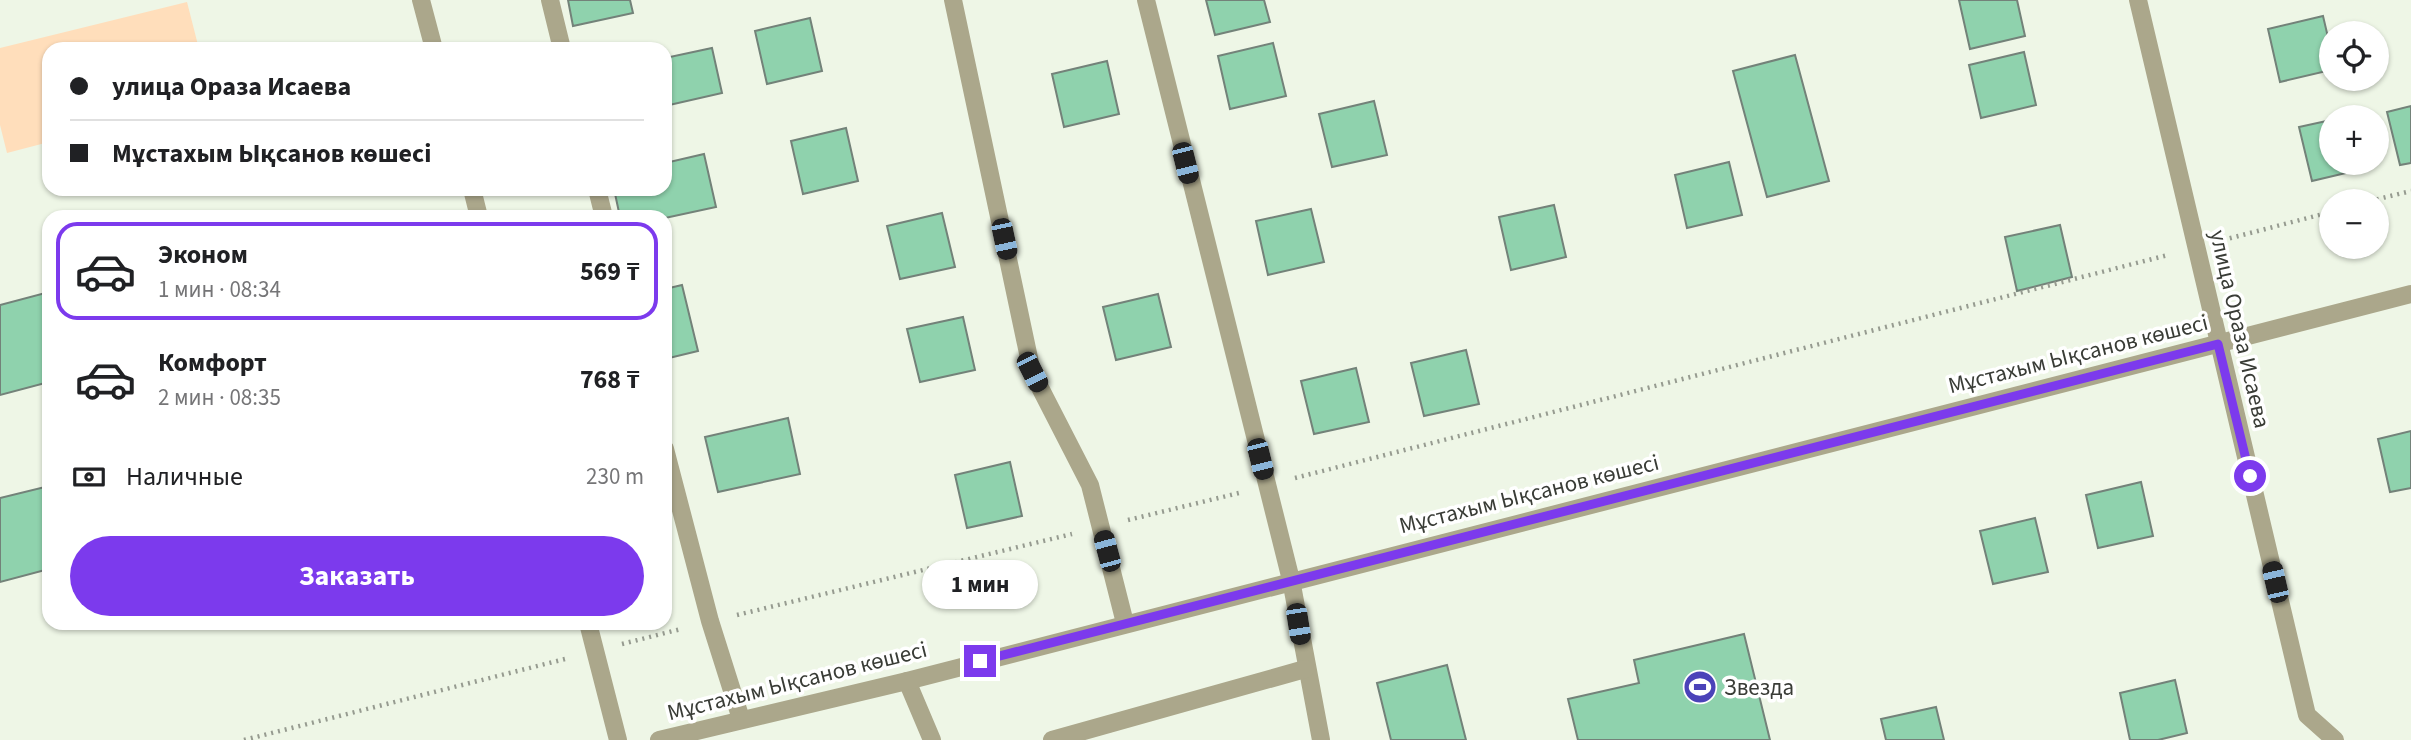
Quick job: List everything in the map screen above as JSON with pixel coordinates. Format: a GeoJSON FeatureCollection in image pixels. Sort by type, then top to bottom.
{"type":"FeatureCollection","features":[{"type":"Feature","properties":{"kind":"street"},"geometry":{"type":"LineString","coordinates":[[421,0],[432,42]]}},
{"type":"Feature","properties":{"kind":"street"},"geometry":{"type":"LineString","coordinates":[[550,0],[560,42]]}},
{"type":"Feature","properties":{"kind":"street"},"geometry":{"type":"LineString","coordinates":[[953,0],[1032,372],[1090,485],[1125,623]]}},
{"type":"Feature","properties":{"kind":"street"},"geometry":{"type":"LineString","coordinates":[[1146,0],[1291,580],[1305,669],[1321,740]]}},
{"type":"Feature","properties":{"kind":"street","name":"улица Ораза Исаева"},"geometry":{"type":"LineString","coordinates":[[2138,0],[2307,715],[2335,740]]}},
{"type":"Feature","properties":{"kind":"street","name":"Мұстахым Ықсанов көшесі"},"geometry":{"type":"LineString","coordinates":[[659,740],[908,681],[1291,580],[2411,294]]}},
{"type":"Feature","properties":{"kind":"street"},"geometry":{"type":"LineString","coordinates":[[672,476],[710,621],[741,719]]}},
{"type":"Feature","properties":{"kind":"street"},"geometry":{"type":"LineString","coordinates":[[591,630],[618,740]]}},
{"type":"Feature","properties":{"kind":"street"},"geometry":{"type":"LineString","coordinates":[[1052,740],[1305,669]]}},
{"type":"Feature","properties":{"kind":"street"},"geometry":{"type":"LineString","coordinates":[[908,681],[932,740]]}},
{"type":"Feature","properties":{"kind":"path"},"geometry":{"type":"LineString","coordinates":[[2389,196],[2411,191]]}},
{"type":"Feature","properties":{"kind":"path"},"geometry":{"type":"LineString","coordinates":[[244,740],[710,621],[1267,486],[2319,215]]}},
{"type":"Feature","properties":{"kind":"shaded area"},"geometry":{"type":"Polygon","coordinates":[[[187,2],[197,42],[42,42],[42,144],[7,153],[0,125],[0,48],[187,2]]]}},
{"type":"Feature","properties":{"kind":"building"},"geometry":{"type":"Polygon","coordinates":[[[568,0],[630,0],[633,13],[573,26],[568,0]]]}},
{"type":"Feature","properties":{"kind":"building"},"geometry":{"type":"Polygon","coordinates":[[[1206,0],[1264,0],[1270,22],[1215,35],[1206,0]]]}},
{"type":"Feature","properties":{"kind":"building"},"geometry":{"type":"Polygon","coordinates":[[[1959,0],[2017,0],[2025,36],[1970,49],[1959,0]]]}},
{"type":"Feature","properties":{"kind":"building"},"geometry":{"type":"Polygon","coordinates":[[[2323,16],[2324,21],[2319,21],[2319,73],[2280,82],[2268,29],[2323,16]]]}},
{"type":"Feature","properties":{"kind":"building"},"geometry":{"type":"Polygon","coordinates":[[[810,18],[822,71],[767,84],[755,31],[810,18]]]}},
{"type":"Feature","properties":{"kind":"building"},"geometry":{"type":"Polygon","coordinates":[[[1273,43],[1286,96],[1230,109],[1218,56],[1273,43]]]}},
{"type":"Feature","properties":{"kind":"building"},"geometry":{"type":"Polygon","coordinates":[[[712,48],[722,93],[672,104],[672,57],[712,48]]]}},
{"type":"Feature","properties":{"kind":"building"},"geometry":{"type":"Polygon","coordinates":[[[2024,52],[2036,105],[1981,118],[1969,65],[2024,52]]]}},
{"type":"Feature","properties":{"kind":"building"},"geometry":{"type":"Polygon","coordinates":[[[1795,55],[1829,181],[1767,197],[1733,71],[1795,55]]]}},
{"type":"Feature","properties":{"kind":"building"},"geometry":{"type":"Polygon","coordinates":[[[1107,61],[1119,114],[1064,127],[1052,74],[1107,61]]]}},
{"type":"Feature","properties":{"kind":"building"},"geometry":{"type":"Polygon","coordinates":[[[1374,101],[1387,155],[1332,167],[1319,114],[1374,101]]]}},
{"type":"Feature","properties":{"kind":"building"},"geometry":{"type":"Polygon","coordinates":[[[2411,106],[2411,163],[2400,165],[2389,112],[2411,106]]]}},
{"type":"Feature","properties":{"kind":"building"},"geometry":{"type":"Polygon","coordinates":[[[2319,123],[2319,175],[2337,175],[2312,181],[2299,127],[2319,123]]]}},
{"type":"Feature","properties":{"kind":"building"},"geometry":{"type":"Polygon","coordinates":[[[846,128],[858,181],[803,194],[791,141],[846,128]]]}},
{"type":"Feature","properties":{"kind":"building"},"geometry":{"type":"Polygon","coordinates":[[[704,154],[716,207],[672,216],[672,210],[618,210],[616,196],[672,196],[672,161],[704,154]]]}},
{"type":"Feature","properties":{"kind":"building"},"geometry":{"type":"Polygon","coordinates":[[[1729,162],[1742,215],[1687,228],[1675,175],[1729,162]]]}},
{"type":"Feature","properties":{"kind":"building"},"geometry":{"type":"Polygon","coordinates":[[[1554,205],[1566,257],[1511,270],[1499,217],[1554,205]]]}},
{"type":"Feature","properties":{"kind":"building"},"geometry":{"type":"Polygon","coordinates":[[[1311,209],[1324,262],[1268,275],[1256,221],[1311,209]]]}},
{"type":"Feature","properties":{"kind":"building"},"geometry":{"type":"Polygon","coordinates":[[[942,213],[955,267],[900,279],[887,226],[942,213]]]}},
{"type":"Feature","properties":{"kind":"building"},"geometry":{"type":"Polygon","coordinates":[[[2060,225],[2072,277],[2017,291],[2005,237],[2060,225]]]}},
{"type":"Feature","properties":{"kind":"building"},"geometry":{"type":"Polygon","coordinates":[[[682,285],[698,351],[672,357],[672,287],[682,285]]]}},
{"type":"Feature","properties":{"kind":"building"},"geometry":{"type":"Polygon","coordinates":[[[42,294],[42,384],[0,395],[0,305],[42,294]]]}},
{"type":"Feature","properties":{"kind":"building"},"geometry":{"type":"Polygon","coordinates":[[[1158,294],[1171,347],[1116,360],[1103,307],[1158,294]]]}},
{"type":"Feature","properties":{"kind":"building"},"geometry":{"type":"Polygon","coordinates":[[[963,317],[975,370],[920,382],[907,329],[963,317]]]}},
{"type":"Feature","properties":{"kind":"building"},"geometry":{"type":"Polygon","coordinates":[[[1466,350],[1479,404],[1424,416],[1411,363],[1466,350]]]}},
{"type":"Feature","properties":{"kind":"building"},"geometry":{"type":"Polygon","coordinates":[[[1356,368],[1369,422],[1314,434],[1301,381],[1356,368]]]}},
{"type":"Feature","properties":{"kind":"building"},"geometry":{"type":"Polygon","coordinates":[[[788,418],[800,474],[718,492],[705,437],[788,418]]]}},
{"type":"Feature","properties":{"kind":"building"},"geometry":{"type":"Polygon","coordinates":[[[2411,431],[2411,488],[2390,492],[2378,439],[2411,431]]]}},
{"type":"Feature","properties":{"kind":"building"},"geometry":{"type":"Polygon","coordinates":[[[1010,462],[1022,516],[967,528],[955,475],[1010,462]]]}},
{"type":"Feature","properties":{"kind":"building"},"geometry":{"type":"Polygon","coordinates":[[[2141,482],[2153,536],[2098,548],[2086,495],[2141,482]]]}},
{"type":"Feature","properties":{"kind":"building"},"geometry":{"type":"Polygon","coordinates":[[[42,488],[42,571],[0,582],[0,498],[42,488]]]}},
{"type":"Feature","properties":{"kind":"building"},"geometry":{"type":"Polygon","coordinates":[[[2035,518],[2048,572],[1993,584],[1980,531],[2035,518]]]}},
{"type":"Feature","properties":{"kind":"building"},"geometry":{"type":"Polygon","coordinates":[[[1744,634],[1770,740],[1578,740],[1568,699],[1639,683],[1634,660],[1744,634]]]}},
{"type":"Feature","properties":{"kind":"building"},"geometry":{"type":"Polygon","coordinates":[[[1447,665],[1466,740],[1391,740],[1377,683],[1447,665]]]}},
{"type":"Feature","properties":{"kind":"building"},"geometry":{"type":"Polygon","coordinates":[[[2175,680],[2187,733],[2158,740],[2130,740],[2120,693],[2175,680]]]}},
{"type":"Feature","properties":{"kind":"building"},"geometry":{"type":"Polygon","coordinates":[[[1936,707],[1944,740],[1886,740],[1881,719],[1936,707]]]}},
{"type":"Feature","properties":{"kind":"place","name":"Звезда"},"geometry":{"type":"Point","coordinates":[1700,687]}},
{"type":"Feature","properties":{"kind":"route"},"geometry":{"type":"LineString","coordinates":[[980,661],[2218,344],[2250,476]]}}]}
